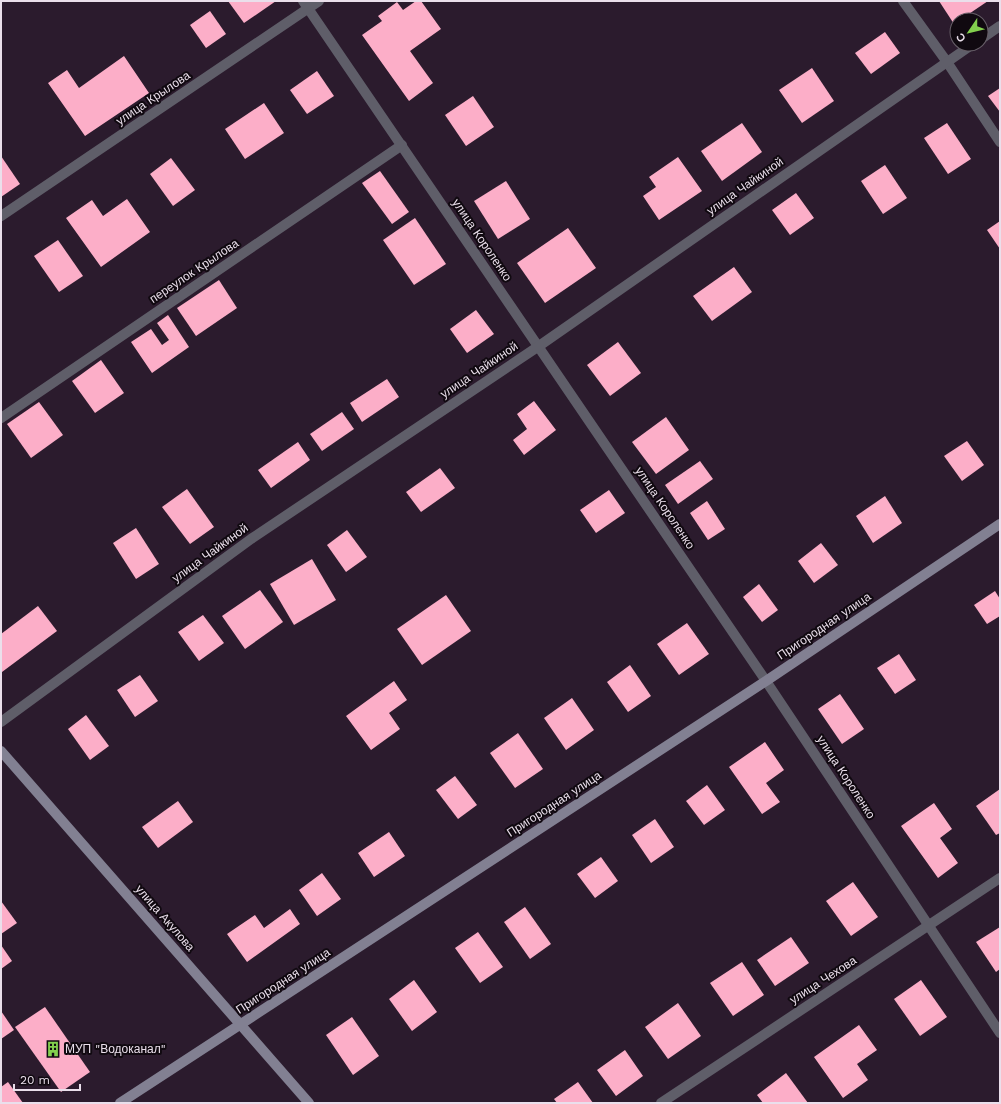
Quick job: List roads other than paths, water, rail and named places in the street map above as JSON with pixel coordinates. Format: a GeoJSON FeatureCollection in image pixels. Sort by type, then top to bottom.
{"type":"FeatureCollection","features":[{"type":"Feature","properties":{"kind":"main road","name":"Пригородная улица"},"geometry":{"type":"LineString","coordinates":[[120,1103],[766,680],[1000,524]]}},
{"type":"Feature","properties":{"kind":"main road","name":"улица Акулова"},"geometry":{"type":"LineString","coordinates":[[1,752],[309,1103]]}},
{"type":"Feature","properties":{"kind":"street","name":"улица Крылова"},"geometry":{"type":"LineString","coordinates":[[1,216],[306,5],[319,1]]}},
{"type":"Feature","properties":{"kind":"street"},"geometry":{"type":"LineString","coordinates":[[904,1],[947,62],[1000,142]]}},
{"type":"Feature","properties":{"kind":"street","name":"улица Короленко"},"geometry":{"type":"LineString","coordinates":[[306,5],[766,680],[1000,1033]]}},
{"type":"Feature","properties":{"kind":"street"},"geometry":{"type":"LineString","coordinates":[[989,34],[1000,26]]}},
{"type":"Feature","properties":{"kind":"street","name":"улица Чайкиной"},"geometry":{"type":"LineString","coordinates":[[1,722],[251,539],[539,346],[961,52]]}},
{"type":"Feature","properties":{"kind":"street","name":"переулок Крылова"},"geometry":{"type":"LineString","coordinates":[[1,418],[402,145]]}},
{"type":"Feature","properties":{"kind":"street","name":"улица Чехова"},"geometry":{"type":"LineString","coordinates":[[661,1103],[1000,878]]}},
{"type":"Feature","properties":{"kind":"place","name":"МУП \"Водоканал\""},"geometry":{"type":"Point","coordinates":[53,1049]}}]}
